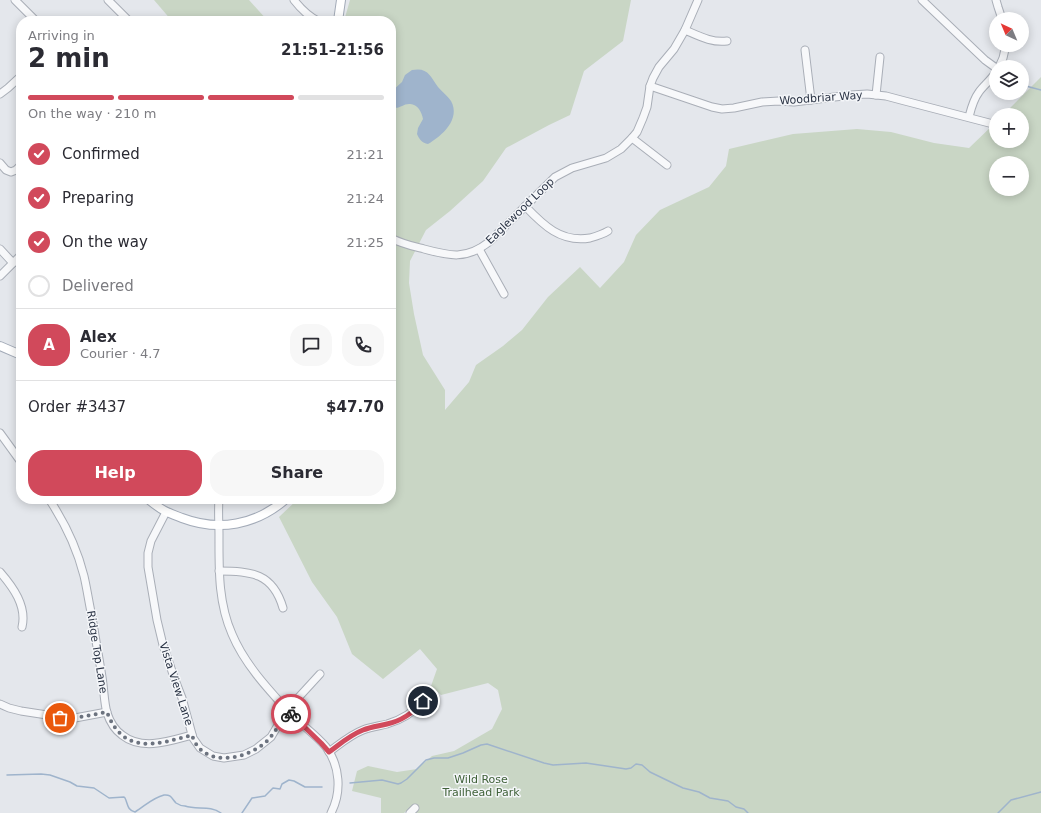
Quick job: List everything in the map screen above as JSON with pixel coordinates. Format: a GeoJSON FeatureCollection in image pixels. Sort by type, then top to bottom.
{"type":"FeatureCollection","features":[{"type":"Feature","properties":{"kind":"main road"},"geometry":{"type":"LineString","coordinates":[[339,16],[341,0]]}},
{"type":"Feature","properties":{"kind":"main road"},"geometry":{"type":"LineString","coordinates":[[0,346],[16,352]]}},
{"type":"Feature","properties":{"kind":"main road"},"geometry":{"type":"LineString","coordinates":[[155,504],[166,512],[190,521],[219,526],[242,523],[258,518],[279,504]]}},
{"type":"Feature","properties":{"kind":"street"},"geometry":{"type":"LineString","coordinates":[[15,0],[31,16]]}},
{"type":"Feature","properties":{"kind":"street"},"geometry":{"type":"LineString","coordinates":[[108,0],[124,16]]}},
{"type":"Feature","properties":{"kind":"street"},"geometry":{"type":"LineString","coordinates":[[294,0],[302,10],[310,16]]}},
{"type":"Feature","properties":{"kind":"street","name":"Eaglewood Loop"},"geometry":{"type":"LineString","coordinates":[[396,241],[447,255],[462,255],[470,253],[479,249],[492,238],[559,174],[572,168],[606,158],[621,149],[637,132],[647,106],[650,86],[653,78],[659,67],[674,49],[685,30],[698,0]]}},
{"type":"Feature","properties":{"kind":"street"},"geometry":{"type":"LineString","coordinates":[[922,0],[989,63]]}},
{"type":"Feature","properties":{"kind":"street"},"geometry":{"type":"LineString","coordinates":[[996,0],[1000,12]]}},
{"type":"Feature","properties":{"kind":"street"},"geometry":{"type":"LineString","coordinates":[[685,30],[712,41],[727,41]]}},
{"type":"Feature","properties":{"kind":"street"},"geometry":{"type":"LineString","coordinates":[[805,50],[811,100]]}},
{"type":"Feature","properties":{"kind":"street"},"geometry":{"type":"LineString","coordinates":[[876,95],[880,57]]}},
{"type":"Feature","properties":{"kind":"street"},"geometry":{"type":"LineString","coordinates":[[0,94],[16,81]]}},
{"type":"Feature","properties":{"kind":"street"},"geometry":{"type":"LineString","coordinates":[[969,118],[974,99],[989,82]]}},
{"type":"Feature","properties":{"kind":"street","name":"Woodbriar Way"},"geometry":{"type":"LineString","coordinates":[[650,86],[722,109],[762,102],[794,102],[859,94],[876,95],[989,123]]}},
{"type":"Feature","properties":{"kind":"street"},"geometry":{"type":"LineString","coordinates":[[632,138],[667,165]]}},
{"type":"Feature","properties":{"kind":"street"},"geometry":{"type":"LineString","coordinates":[[0,163],[6,170],[11,172],[16,170]]}},
{"type":"Feature","properties":{"kind":"street"},"geometry":{"type":"LineString","coordinates":[[525,206],[548,228],[564,236],[584,238],[596,236],[608,231]]}},
{"type":"Feature","properties":{"kind":"street"},"geometry":{"type":"LineString","coordinates":[[0,249],[13,263]]}},
{"type":"Feature","properties":{"kind":"street"},"geometry":{"type":"LineString","coordinates":[[479,249],[504,294]]}},
{"type":"Feature","properties":{"kind":"street"},"geometry":{"type":"LineString","coordinates":[[0,276],[16,260]]}},
{"type":"Feature","properties":{"kind":"street"},"geometry":{"type":"LineString","coordinates":[[0,433],[16,455]]}},
{"type":"Feature","properties":{"kind":"street","name":"Ridge Top Lane"},"geometry":{"type":"LineString","coordinates":[[52,504],[60,516],[74,545],[84,574],[107,712],[110,722],[118,732],[128,739],[141,744],[157,743],[192,735]]}},
{"type":"Feature","properties":{"kind":"street"},"geometry":{"type":"LineString","coordinates":[[219,504],[219,584],[223,608],[229,627],[248,662],[259,676],[287,710],[329,752],[335,765],[338,782],[338,794],[335,806],[331,813]]}},
{"type":"Feature","properties":{"kind":"street","name":"Vista View Lane"},"geometry":{"type":"LineString","coordinates":[[166,512],[151,541],[148,553],[148,567],[160,631],[168,660],[182,698],[192,735],[200,748],[213,756],[224,758],[244,755],[256,749],[267,741],[287,710],[320,674]]}},
{"type":"Feature","properties":{"kind":"street"},"geometry":{"type":"LineString","coordinates":[[219,571],[246,572],[260,576],[275,589],[281,600],[283,608]]}},
{"type":"Feature","properties":{"kind":"street"},"geometry":{"type":"LineString","coordinates":[[0,572],[20,602],[23,612],[22,627]]}},
{"type":"Feature","properties":{"kind":"street"},"geometry":{"type":"LineString","coordinates":[[329,752],[359,731],[388,724],[409,714],[423,701]]}},
{"type":"Feature","properties":{"kind":"street"},"geometry":{"type":"LineString","coordinates":[[0,704],[21,711],[60,718],[75,718],[107,712]]}},
{"type":"Feature","properties":{"kind":"green space"},"geometry":{"type":"Polygon","coordinates":[[[154,0],[249,0],[263,16],[168,16],[154,0]]]}},
{"type":"Feature","properties":{"kind":"green space","name":"Wild Rose Trailhead Park"},"geometry":{"type":"Polygon","coordinates":[[[350,0],[631,0],[623,41],[584,71],[570,115],[506,148],[483,181],[450,211],[426,230],[410,261],[409,283],[423,355],[445,390],[445,410],[469,382],[476,365],[503,346],[522,330],[548,297],[580,267],[600,288],[624,262],[636,235],[660,210],[709,187],[726,166],[729,149],[793,134],[857,129],[891,132],[934,143],[969,148],[989,129],[989,148],[1029,148],[1029,108],[1010,108],[1018,100],[1029,100],[1029,89],[1041,77],[1041,813],[416,813],[417,811],[412,806],[404,813],[381,813],[381,798],[352,791],[357,771],[368,766],[397,772],[417,769],[432,756],[454,751],[492,729],[502,709],[498,690],[488,683],[441,695],[431,686],[437,669],[420,649],[383,679],[352,654],[337,617],[312,582],[279,517],[293,504],[396,504],[396,16],[345,16],[350,0]]]}},
{"type":"Feature","properties":{"kind":"water"},"geometry":{"type":"Polygon","coordinates":[[[417,69],[425,71],[451,101],[454,114],[452,120],[444,132],[428,144],[424,143],[417,134],[418,128],[423,119],[417,106],[409,104],[396,108],[396,87],[402,82],[405,75],[412,70],[417,69]]]}},
{"type":"Feature","properties":{"kind":"waterway"},"geometry":{"type":"LineString","coordinates":[[1029,87],[1041,90]]}},
{"type":"Feature","properties":{"kind":"waterway"},"geometry":{"type":"LineString","coordinates":[[350,783],[382,780],[398,784],[407,779],[426,760],[434,758],[448,758],[487,744],[553,765],[586,763],[626,769],[631,768],[636,764],[642,765],[650,772],[683,788],[699,792],[710,798],[728,801],[736,807],[744,809],[748,813]]}},
{"type":"Feature","properties":{"kind":"waterway"},"geometry":{"type":"LineString","coordinates":[[7,775],[50,775],[77,786],[94,788],[109,798],[124,797],[129,808],[135,812],[156,798],[166,795],[170,796],[180,805],[208,808],[221,813]]}},
{"type":"Feature","properties":{"kind":"waterway"},"geometry":{"type":"LineString","coordinates":[[242,813],[252,798],[265,796],[273,788],[280,789],[282,784],[289,780],[305,787],[322,787]]}},
{"type":"Feature","properties":{"kind":"waterway"},"geometry":{"type":"LineString","coordinates":[[998,813],[1011,800],[1041,792]]}},
{"type":"Feature","properties":{"kind":"way so far"},"geometry":{"type":"LineString","coordinates":[[60,718],[75,718],[107,712],[110,722],[118,732],[134,742],[141,744],[157,743],[192,735],[197,745],[204,752],[218,758],[230,758],[244,755],[262,745],[274,732],[287,710],[291,714]]}},
{"type":"Feature","properties":{"kind":"route"},"geometry":{"type":"LineString","coordinates":[[291,714],[329,752],[359,731],[394,722],[409,714],[423,701]]}}]}
